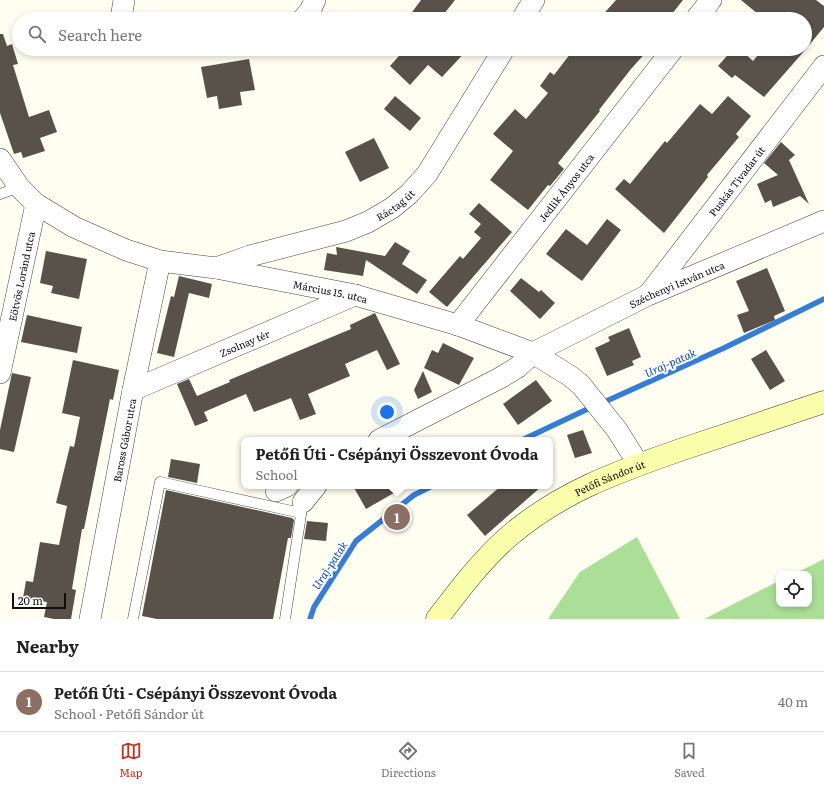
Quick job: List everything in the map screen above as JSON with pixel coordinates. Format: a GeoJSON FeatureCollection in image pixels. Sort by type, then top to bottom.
{"type":"FeatureCollection","features":[{"type":"Feature","properties":{"kind":"street"},"geometry":{"type":"LineString","coordinates":[[123,12],[124,0]]}},
{"type":"Feature","properties":{"kind":"street"},"geometry":{"type":"LineString","coordinates":[[310,12],[315,0]]}},
{"type":"Feature","properties":{"kind":"street"},"geometry":{"type":"LineString","coordinates":[[526,12],[534,0]]}},
{"type":"Feature","properties":{"kind":"street"},"geometry":{"type":"LineString","coordinates":[[702,12],[711,0]]}},
{"type":"Feature","properties":{"kind":"street","name":"Ráctag út"},"geometry":{"type":"LineString","coordinates":[[216,268],[250,256],[346,231],[368,222],[392,208],[409,194],[427,174],[500,56]]}},
{"type":"Feature","properties":{"kind":"street","name":"Jedlik Ányos utca"},"geometry":{"type":"LineString","coordinates":[[458,325],[668,56]]}},
{"type":"Feature","properties":{"kind":"street","name":"Puskás Tivadar út"},"geometry":{"type":"LineString","coordinates":[[648,295],[824,66]]}},
{"type":"Feature","properties":{"kind":"street","name":"Március 15. utca"},"geometry":{"type":"LineString","coordinates":[[0,159],[9,190],[96,238],[126,250],[160,261],[216,268],[355,295],[458,325],[533,353],[570,376],[590,396],[617,430],[639,465]]}},
{"type":"Feature","properties":{"kind":"street","name":"Eötvös Loránd utca"},"geometry":{"type":"LineString","coordinates":[[0,372],[36,204]]}},
{"type":"Feature","properties":{"kind":"street","name":"Széchenyi István utca"},"geometry":{"type":"LineString","coordinates":[[385,437],[500,378],[518,367],[533,353],[648,295],[824,221]]}},
{"type":"Feature","properties":{"kind":"street","name":"Baross Gábor utca"},"geometry":{"type":"LineString","coordinates":[[90,619],[133,390],[160,261]]}},
{"type":"Feature","properties":{"kind":"street","name":"Zsolnay tér"},"geometry":{"type":"LineString","coordinates":[[133,390],[355,295]]}},
{"type":"Feature","properties":{"kind":"street","name":"Petőfi Sándor út"},"geometry":{"type":"LineString","coordinates":[[437,619],[490,553],[528,521],[550,505],[579,489],[639,465],[824,402]]}},
{"type":"Feature","properties":{"kind":"lane"},"geometry":{"type":"LineString","coordinates":[[133,619],[160,482],[252,502],[307,500],[285,619]]}},
{"type":"Feature","properties":{"kind":"lane"},"geometry":{"type":"LineString","coordinates":[[252,502],[282,489]]}},
{"type":"Feature","properties":{"kind":"green space"},"geometry":{"type":"Polygon","coordinates":[[[637,537],[680,619],[548,619],[580,572],[637,537]]]}},
{"type":"Feature","properties":{"kind":"green space"},"geometry":{"type":"Polygon","coordinates":[[[824,559],[824,619],[704,619],[776,583],[776,607],[812,607],[812,571],[800,571],[824,559]]]}},
{"type":"Feature","properties":{"kind":"building"},"geometry":{"type":"Polygon","coordinates":[[[421,0],[455,0],[446,12],[412,12],[421,0]]]}},
{"type":"Feature","properties":{"kind":"building"},"geometry":{"type":"Polygon","coordinates":[[[616,0],[683,0],[674,12],[605,12],[616,0]]]}},
{"type":"Feature","properties":{"kind":"building"},"geometry":{"type":"Polygon","coordinates":[[[741,0],[816,0],[824,6],[824,27],[812,42],[812,12],[756,12],[741,0]]]}},
{"type":"Feature","properties":{"kind":"building"},"geometry":{"type":"Polygon","coordinates":[[[0,34],[3,34],[7,46],[12,44],[12,56],[16,56],[18,64],[13,65],[29,117],[49,110],[57,132],[40,138],[45,151],[23,158],[21,152],[14,154],[0,113],[0,34]]]}},
{"type":"Feature","properties":{"kind":"building"},"geometry":{"type":"Polygon","coordinates":[[[399,56],[462,56],[442,77],[428,65],[410,85],[390,66],[399,56]]]}},
{"type":"Feature","properties":{"kind":"building"},"geometry":{"type":"Polygon","coordinates":[[[569,56],[643,56],[558,163],[564,169],[550,186],[548,185],[528,210],[490,180],[513,151],[493,134],[515,109],[526,119],[548,93],[540,86],[550,72],[554,75],[569,56]]]}},
{"type":"Feature","properties":{"kind":"building"},"geometry":{"type":"Polygon","coordinates":[[[727,56],[748,56],[753,61],[757,56],[800,56],[764,97],[735,75],[732,78],[718,66],[727,56]]]}},
{"type":"Feature","properties":{"kind":"building"},"geometry":{"type":"Polygon","coordinates":[[[249,59],[255,90],[240,92],[242,105],[219,109],[217,96],[207,98],[201,67],[249,59]]]}},
{"type":"Feature","properties":{"kind":"building"},"geometry":{"type":"Polygon","coordinates":[[[395,96],[421,118],[410,131],[384,109],[395,96]]]}},
{"type":"Feature","properties":{"kind":"building"},"geometry":{"type":"Polygon","coordinates":[[[728,96],[751,116],[736,134],[739,137],[707,175],[708,177],[664,233],[615,189],[624,179],[630,184],[665,141],[667,143],[700,104],[712,114],[728,96]]]}},
{"type":"Feature","properties":{"kind":"building"},"geometry":{"type":"Polygon","coordinates":[[[374,138],[389,168],[360,182],[345,152],[374,138]]]}},
{"type":"Feature","properties":{"kind":"building"},"geometry":{"type":"Polygon","coordinates":[[[781,142],[795,155],[789,160],[809,204],[800,196],[773,207],[771,200],[765,203],[757,184],[778,175],[764,163],[781,142]]]}},
{"type":"Feature","properties":{"kind":"building"},"geometry":{"type":"Polygon","coordinates":[[[479,203],[512,232],[447,307],[429,292],[460,256],[463,259],[481,238],[474,232],[481,224],[469,214],[479,203]]]}},
{"type":"Feature","properties":{"kind":"building"},"geometry":{"type":"Polygon","coordinates":[[[607,219],[621,230],[582,281],[546,254],[566,229],[587,245],[607,219]]]}},
{"type":"Feature","properties":{"kind":"building"},"geometry":{"type":"Polygon","coordinates":[[[395,242],[410,251],[402,264],[427,280],[417,294],[366,260],[363,276],[324,270],[327,253],[337,255],[336,247],[385,256],[395,242]]]}},
{"type":"Feature","properties":{"kind":"building"},"geometry":{"type":"Polygon","coordinates":[[[46,251],[87,259],[79,299],[51,293],[53,286],[40,283],[46,251]]]}},
{"type":"Feature","properties":{"kind":"building"},"geometry":{"type":"Polygon","coordinates":[[[767,268],[785,311],[774,316],[775,320],[744,333],[737,315],[749,311],[736,281],[767,268]]]}},
{"type":"Feature","properties":{"kind":"building"},"geometry":{"type":"Polygon","coordinates":[[[179,276],[212,284],[209,298],[189,293],[174,357],[157,353],[171,296],[174,297],[179,276]]]}},
{"type":"Feature","properties":{"kind":"building"},"geometry":{"type":"Polygon","coordinates":[[[521,278],[539,292],[541,290],[555,303],[540,319],[510,291],[521,278]]]}},
{"type":"Feature","properties":{"kind":"building"},"geometry":{"type":"Polygon","coordinates":[[[375,313],[400,364],[387,370],[377,350],[345,364],[350,376],[308,394],[316,414],[300,420],[291,398],[254,412],[246,394],[204,412],[208,421],[195,426],[177,384],[189,379],[197,396],[230,382],[229,380],[351,329],[350,325],[375,313]]]}},
{"type":"Feature","properties":{"kind":"building"},"geometry":{"type":"Polygon","coordinates":[[[27,315],[82,327],[77,353],[21,342],[27,315]]]}},
{"type":"Feature","properties":{"kind":"building"},"geometry":{"type":"Polygon","coordinates":[[[629,328],[641,357],[632,361],[634,365],[607,376],[595,348],[610,341],[608,337],[629,328]]]}},
{"type":"Feature","properties":{"kind":"building"},"geometry":{"type":"Polygon","coordinates":[[[443,343],[474,358],[459,385],[424,368],[432,350],[438,353],[443,343]]]}},
{"type":"Feature","properties":{"kind":"building"},"geometry":{"type":"Polygon","coordinates":[[[766,350],[785,381],[770,390],[751,359],[766,350]]]}},
{"type":"Feature","properties":{"kind":"building"},"geometry":{"type":"Polygon","coordinates":[[[73,360],[119,370],[113,400],[110,399],[84,529],[82,529],[72,589],[76,590],[71,619],[54,619],[44,617],[47,602],[23,598],[26,581],[33,582],[40,542],[59,545],[67,506],[56,503],[70,446],[74,447],[80,417],[62,413],[73,360]]]}},
{"type":"Feature","properties":{"kind":"building"},"geometry":{"type":"Polygon","coordinates":[[[423,371],[432,392],[418,399],[414,390],[423,371]]]}},
{"type":"Feature","properties":{"kind":"building"},"geometry":{"type":"Polygon","coordinates":[[[12,373],[31,377],[14,452],[0,449],[0,430],[12,373]]]}},
{"type":"Feature","properties":{"kind":"building"},"geometry":{"type":"Polygon","coordinates":[[[536,380],[552,401],[518,425],[503,404],[536,380]]]}},
{"type":"Feature","properties":{"kind":"building"},"geometry":{"type":"Polygon","coordinates":[[[583,430],[592,453],[575,458],[567,435],[583,430]]]}},
{"type":"Feature","properties":{"kind":"building"},"geometry":{"type":"Polygon","coordinates":[[[171,459],[200,464],[197,483],[168,477],[171,459]]]}},
{"type":"Feature","properties":{"kind":"building"},"geometry":{"type":"Polygon","coordinates":[[[355,489],[401,489],[366,509],[355,489]]]}},
{"type":"Feature","properties":{"kind":"building"},"geometry":{"type":"Polygon","coordinates":[[[497,489],[539,489],[485,536],[467,515],[497,489]]]}},
{"type":"Feature","properties":{"kind":"building"},"geometry":{"type":"Polygon","coordinates":[[[166,490],[292,518],[294,520],[291,538],[288,538],[273,619],[157,619],[142,616],[166,490]]]}},
{"type":"Feature","properties":{"kind":"building"},"geometry":{"type":"Polygon","coordinates":[[[307,521],[328,523],[326,541],[304,539],[307,521]]]}},
{"type":"Feature","properties":{"kind":"waterway","name":"Uraj-patak"},"geometry":{"type":"LineString","coordinates":[[602,403],[724,348],[824,299]]}},
{"type":"Feature","properties":{"kind":"waterway","name":"Uraj-patak"},"geometry":{"type":"LineString","coordinates":[[528,437],[594,406]]}},
{"type":"Feature","properties":{"kind":"waterway","name":"Uraj-patak"},"geometry":{"type":"LineString","coordinates":[[310,619],[314,607],[356,541],[414,495],[426,489]]}},
{"type":"Feature","properties":{"kind":"place","name":"Petőfi Úti - Csépányi Összevont Óvoda"},"geometry":{"type":"Point","coordinates":[397,517]}}]}
